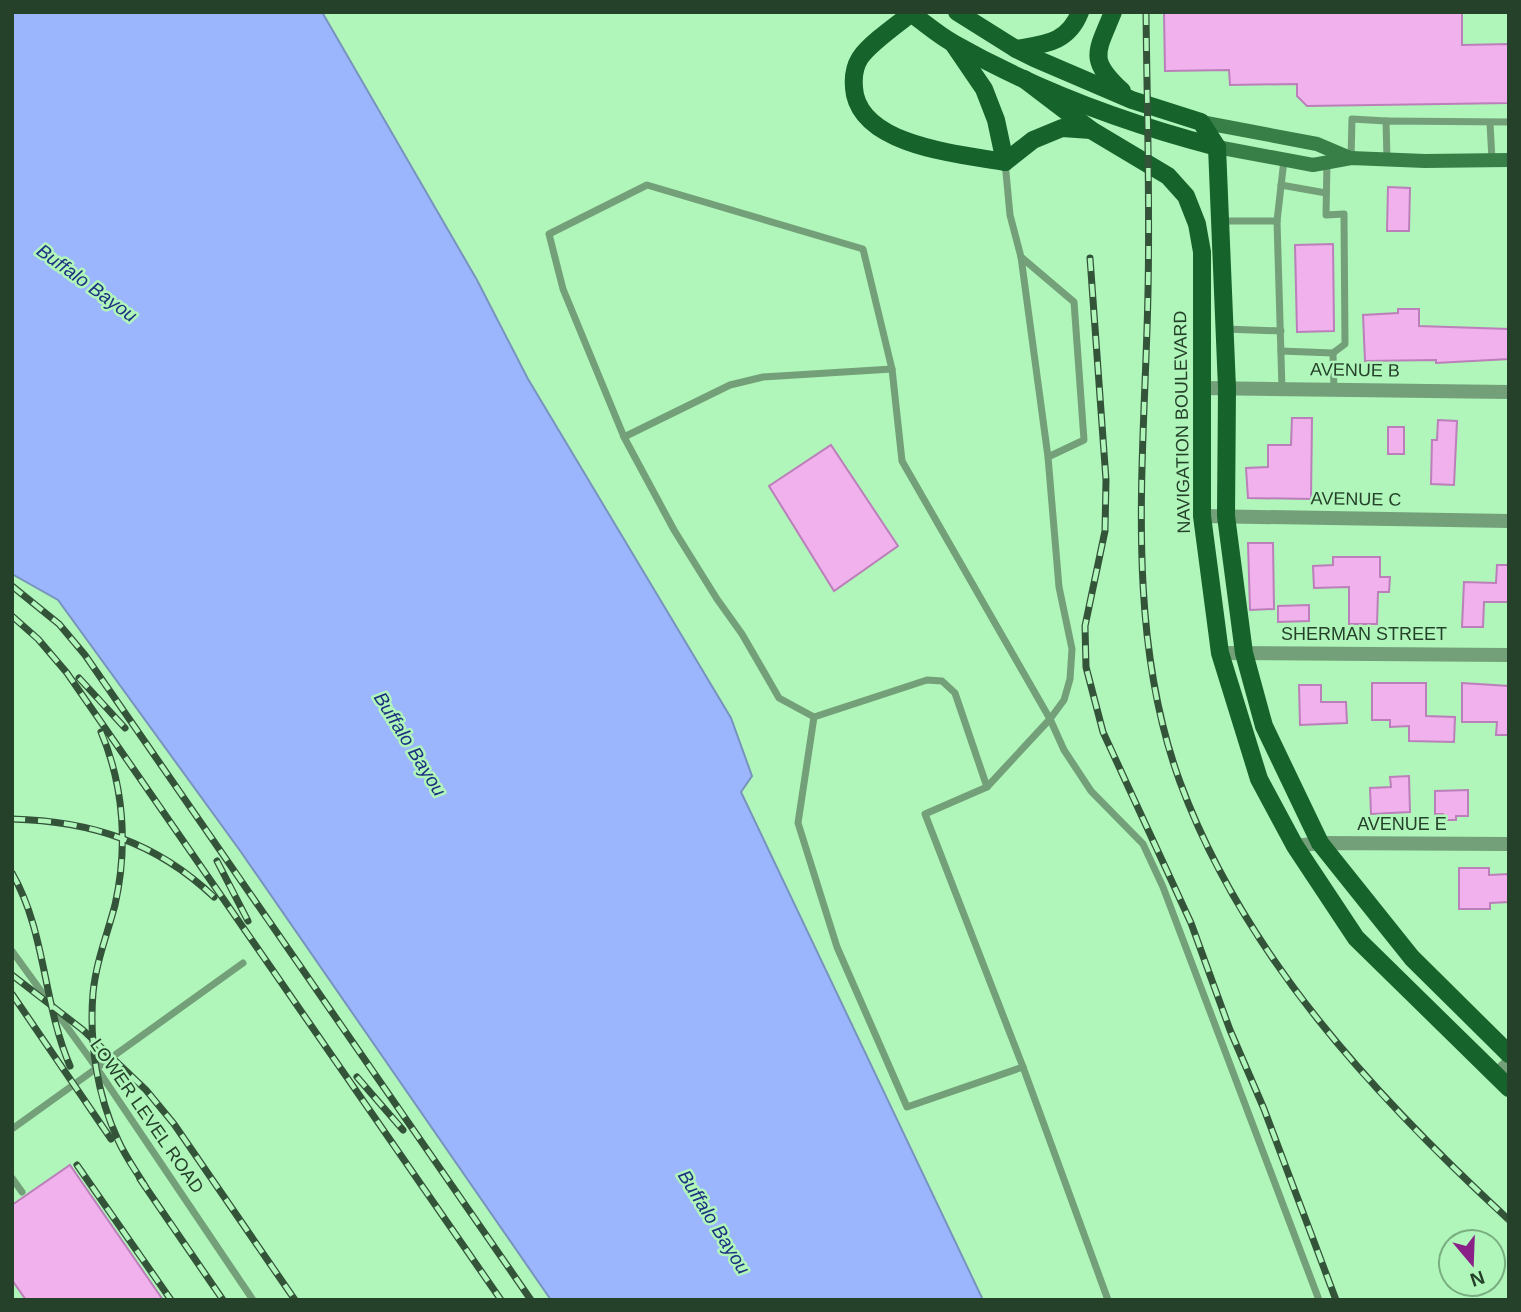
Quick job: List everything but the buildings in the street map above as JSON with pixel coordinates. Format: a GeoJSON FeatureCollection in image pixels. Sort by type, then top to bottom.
{"type":"FeatureCollection","features":[{"type":"Feature","properties":{"kind":"main road"},"geometry":{"type":"LineString","coordinates":[[1091,130],[1062,128],[1033,140],[1005,162],[908,143],[874,125],[856,100],[853,83],[860,59],[911,12],[951,42],[1024,79],[1146,126],[1217,148],[1313,164],[1351,159],[1509,160]]}},
{"type":"Feature","properties":{"kind":"main road"},"geometry":{"type":"LineString","coordinates":[[957,12],[1016,49],[1132,100],[1201,122],[1317,144],[1351,159]]}},
{"type":"Feature","properties":{"kind":"main road"},"geometry":{"type":"LineString","coordinates":[[1016,49],[1060,39],[1074,27],[1080,12]]}},
{"type":"Feature","properties":{"kind":"main road"},"geometry":{"type":"LineString","coordinates":[[1113,12],[1098,49],[1098,63],[1105,75],[1132,100]]}},
{"type":"Feature","properties":{"kind":"main road"},"geometry":{"type":"LineString","coordinates":[[951,42],[984,89],[996,120],[1005,162]]}},
{"type":"Feature","properties":{"kind":"main road","name":"NAVIGATION BOULEVARD"},"geometry":{"type":"LineString","coordinates":[[1024,79],[1091,130],[1168,176],[1186,197],[1197,224],[1202,252],[1202,516],[1220,653],[1259,779],[1295,846],[1356,938],[1509,1088]]}},
{"type":"Feature","properties":{"kind":"main road"},"geometry":{"type":"LineString","coordinates":[[1201,122],[1217,148],[1227,388],[1226,516],[1244,653],[1264,726],[1320,843],[1412,958],[1509,1054]]}},
{"type":"Feature","properties":{"kind":"street","name":"AVENUE B"},"geometry":{"type":"LineString","coordinates":[[1202,388],[1509,391]]}},
{"type":"Feature","properties":{"kind":"street","name":"AVENUE C"},"geometry":{"type":"LineString","coordinates":[[1202,516],[1509,521]]}},
{"type":"Feature","properties":{"kind":"street","name":"SHERMAN STREET"},"geometry":{"type":"LineString","coordinates":[[1220,653],[1509,655]]}},
{"type":"Feature","properties":{"kind":"street","name":"AVENUE E"},"geometry":{"type":"LineString","coordinates":[[1295,846],[1320,843],[1509,844]]}},
{"type":"Feature","properties":{"kind":"street"},"geometry":{"type":"LineString","coordinates":[[1495,1076],[1509,1063]]}},
{"type":"Feature","properties":{"kind":"lane"},"geometry":{"type":"LineString","coordinates":[[1351,159],[1352,120],[1509,122]]}},
{"type":"Feature","properties":{"kind":"lane"},"geometry":{"type":"LineString","coordinates":[[1386,121],[1387,160]]}},
{"type":"Feature","properties":{"kind":"lane"},"geometry":{"type":"LineString","coordinates":[[1490,123],[1492,160]]}},
{"type":"Feature","properties":{"kind":"lane"},"geometry":{"type":"LineString","coordinates":[[1282,389],[1277,221],[1284,159]]}},
{"type":"Feature","properties":{"kind":"lane"},"geometry":{"type":"LineString","coordinates":[[1005,162],[1010,215],[1021,257],[1048,457],[1059,587],[1072,649],[1069,679],[1064,700],[1050,719],[987,787],[925,814],[1023,1067],[1108,1300]]}},
{"type":"Feature","properties":{"kind":"lane"},"geometry":{"type":"LineString","coordinates":[[1281,351],[1333,353],[1345,344],[1344,214],[1326,215],[1327,162]]}},
{"type":"Feature","properties":{"kind":"lane"},"geometry":{"type":"LineString","coordinates":[[1282,185],[1326,193]]}},
{"type":"Feature","properties":{"kind":"lane"},"geometry":{"type":"LineString","coordinates":[[987,787],[955,693],[942,681],[927,680],[814,717],[779,698],[742,634],[674,530],[624,437],[563,289],[549,234],[647,186],[863,249],[892,369],[902,461],[1050,719],[1065,750],[1091,790],[1143,844],[1158,876],[1319,1300]]}},
{"type":"Feature","properties":{"kind":"lane"},"geometry":{"type":"LineString","coordinates":[[1220,221],[1277,221]]}},
{"type":"Feature","properties":{"kind":"lane"},"geometry":{"type":"LineString","coordinates":[[1021,257],[1074,302],[1084,440],[1048,457]]}},
{"type":"Feature","properties":{"kind":"lane"},"geometry":{"type":"LineString","coordinates":[[1224,329],[1281,331]]}},
{"type":"Feature","properties":{"kind":"lane"},"geometry":{"type":"LineString","coordinates":[[1333,353],[1334,390]]}},
{"type":"Feature","properties":{"kind":"lane"},"geometry":{"type":"LineString","coordinates":[[624,437],[730,385],[763,377],[892,369]]}},
{"type":"Feature","properties":{"kind":"lane"},"geometry":{"type":"LineString","coordinates":[[814,717],[798,823],[837,947],[907,1107],[1023,1067]]}},
{"type":"Feature","properties":{"kind":"lane","name":"LOWER LEVEL ROAD"},"geometry":{"type":"LineString","coordinates":[[12,951],[97,1068],[253,1300]]}},
{"type":"Feature","properties":{"kind":"lane"},"geometry":{"type":"LineString","coordinates":[[12,1129],[243,964]]}},
{"type":"Feature","properties":{"kind":"lane"},"geometry":{"type":"LineString","coordinates":[[12,1178],[22,1192]]}},
{"type":"Feature","properties":{"kind":"water","name":"Buffalo Bayou"},"geometry":{"type":"Polygon","coordinates":[[[12,12],[322,12],[477,280],[528,379],[731,718],[752,776],[741,792],[983,1300],[551,1300],[241,852],[58,600],[12,574],[12,12]]]}},
{"type":"Feature","properties":{"kind":"railway"},"geometry":{"type":"LineString","coordinates":[[1146,12],[1149,257],[1142,539],[1144,601],[1162,723],[1180,782],[1207,846],[1240,906],[1277,964],[1318,1020],[1363,1073],[1410,1124],[1509,1220]]}},
{"type":"Feature","properties":{"kind":"railway"},"geometry":{"type":"LineString","coordinates":[[1090,258],[1106,480],[1105,531],[1085,626],[1086,667],[1103,732],[1191,923],[1336,1300]]}},
{"type":"Feature","properties":{"kind":"railway"},"geometry":{"type":"LineString","coordinates":[[12,586],[59,624],[85,655],[531,1300]]}},
{"type":"Feature","properties":{"kind":"railway"},"geometry":{"type":"LineString","coordinates":[[12,616],[38,639],[67,673],[501,1300]]}},
{"type":"Feature","properties":{"kind":"railway"},"geometry":{"type":"LineString","coordinates":[[79,678],[125,728]]}},
{"type":"Feature","properties":{"kind":"railway"},"geometry":{"type":"LineString","coordinates":[[101,732],[119,795],[122,861],[115,905],[94,982],[92,1030],[96,1068],[111,1123],[124,1152],[145,1186]]}},
{"type":"Feature","properties":{"kind":"railway"},"geometry":{"type":"LineString","coordinates":[[12,819],[69,824],[121,838],[169,862],[214,897]]}},
{"type":"Feature","properties":{"kind":"railway"},"geometry":{"type":"LineString","coordinates":[[217,861],[248,921]]}},
{"type":"Feature","properties":{"kind":"railway"},"geometry":{"type":"LineString","coordinates":[[12,873],[32,919],[54,1018],[70,1066]]}},
{"type":"Feature","properties":{"kind":"railway"},"geometry":{"type":"LineString","coordinates":[[12,975],[83,1030],[146,1090],[174,1124],[295,1300]]}},
{"type":"Feature","properties":{"kind":"railway"},"geometry":{"type":"LineString","coordinates":[[12,994],[111,1139]]}},
{"type":"Feature","properties":{"kind":"railway"},"geometry":{"type":"LineString","coordinates":[[357,1077],[403,1130]]}},
{"type":"Feature","properties":{"kind":"railway"},"geometry":{"type":"LineString","coordinates":[[77,1165],[171,1300]]}},
{"type":"Feature","properties":{"kind":"railway"},"geometry":{"type":"LineString","coordinates":[[140,1179],[223,1300]]}}]}
